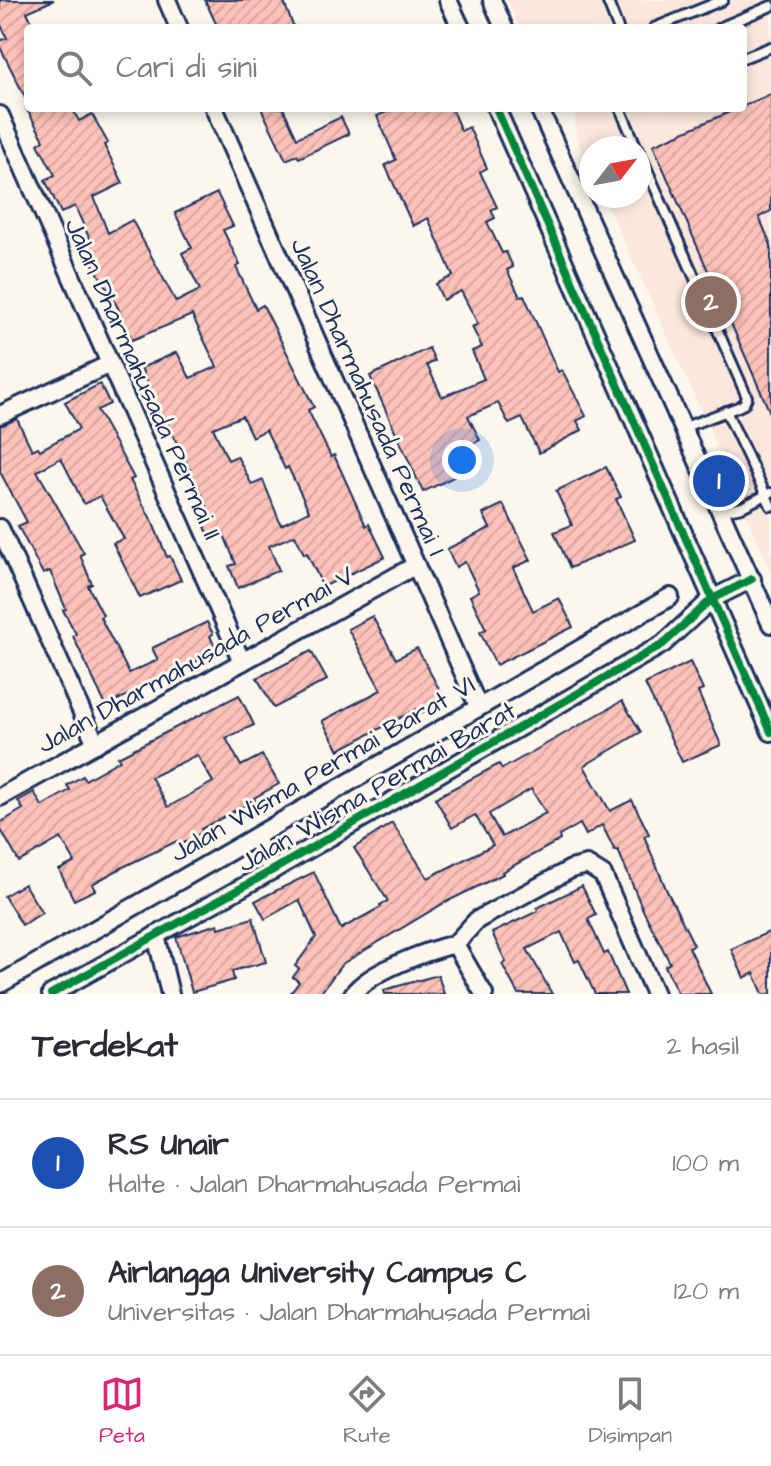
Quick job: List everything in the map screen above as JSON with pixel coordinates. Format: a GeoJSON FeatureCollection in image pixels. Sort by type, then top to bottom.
{"type":"FeatureCollection","features":[{"type":"Feature","properties":{"kind":"street"},"geometry":{"type":"LineString","coordinates":[[167,0],[177,24]]}},
{"type":"Feature","properties":{"kind":"street"},"geometry":{"type":"LineString","coordinates":[[448,0],[459,24]]}},
{"type":"Feature","properties":{"kind":"street"},"geometry":{"type":"LineString","coordinates":[[492,0],[502,24]]}},
{"type":"Feature","properties":{"kind":"street","name":"Jalan Dharmahusada Permai I"},"geometry":{"type":"LineString","coordinates":[[216,112],[478,706]]}},
{"type":"Feature","properties":{"kind":"street"},"geometry":{"type":"LineString","coordinates":[[498,112],[771,732]]}},
{"type":"Feature","properties":{"kind":"street"},"geometry":{"type":"LineString","coordinates":[[541,112],[771,624]]}},
{"type":"Feature","properties":{"kind":"street","name":"Jalan Dharmahusada Permai II"},"geometry":{"type":"LineString","coordinates":[[0,115],[242,662]]}},
{"type":"Feature","properties":{"kind":"street"},"geometry":{"type":"LineString","coordinates":[[0,415],[110,364]]}},
{"type":"Feature","properties":{"kind":"street"},"geometry":{"type":"LineString","coordinates":[[0,528],[96,744]]}},
{"type":"Feature","properties":{"kind":"street","name":"Jalan Dharmahusada Permai V"},"geometry":{"type":"LineString","coordinates":[[0,797],[416,565]]}},
{"type":"Feature","properties":{"kind":"street","name":"Jalan Wisma Permai Barat"},"geometry":{"type":"LineString","coordinates":[[51,994],[273,870],[663,644],[712,599],[752,579]]}},
{"type":"Feature","properties":{"kind":"street","name":"Jalan Wisma Permai Barat VI"},"geometry":{"type":"LineString","coordinates":[[0,984],[670,597]]}},
{"type":"Feature","properties":{"kind":"street"},"geometry":{"type":"LineString","coordinates":[[254,838],[273,870]]}},
{"type":"Feature","properties":{"kind":"street"},"geometry":{"type":"LineString","coordinates":[[353,994],[361,983],[432,950],[455,944],[477,920],[571,869],[587,865],[603,875],[655,994]]}},
{"type":"Feature","properties":{"kind":"street"},"geometry":{"type":"LineString","coordinates":[[156,935],[170,994]]}},
{"type":"Feature","properties":{"kind":"street"},"geometry":{"type":"LineString","coordinates":[[455,944],[484,994]]}},
{"type":"Feature","properties":{"kind":"lane"},"geometry":{"type":"LineString","coordinates":[[607,0],[616,24]]}},
{"type":"Feature","properties":{"kind":"lane"},"geometry":{"type":"LineString","coordinates":[[664,24],[723,0]]}},
{"type":"Feature","properties":{"kind":"lane"},"geometry":{"type":"LineString","coordinates":[[728,24],[771,6]]}},
{"type":"Feature","properties":{"kind":"lane"},"geometry":{"type":"LineString","coordinates":[[747,56],[771,47]]}},
{"type":"Feature","properties":{"kind":"lane"},"geometry":{"type":"LineString","coordinates":[[622,112],[632,136]]}},
{"type":"Feature","properties":{"kind":"lane"},"geometry":{"type":"LineString","coordinates":[[651,179],[747,397],[744,404],[682,428]]}},
{"type":"Feature","properties":{"kind":"lane"},"geometry":{"type":"LineString","coordinates":[[726,411],[768,494],[771,506]]}},
{"type":"Feature","properties":{"kind":"lane"},"geometry":{"type":"LineString","coordinates":[[722,511],[742,507],[768,494]]}},
{"type":"Feature","properties":{"kind":"shaded area"},"geometry":{"type":"Polygon","coordinates":[[[507,0],[771,0],[771,572],[608,208],[651,208],[651,136],[579,136],[579,143],[574,112],[747,112],[747,24],[518,24],[507,0]]]}},
{"type":"Feature","properties":{"kind":"building"},"geometry":{"type":"Polygon","coordinates":[[[0,0],[54,0],[27,12],[33,24],[24,24],[24,95],[0,47],[0,41],[7,38],[0,23],[0,0]]]}},
{"type":"Feature","properties":{"kind":"building"},"geometry":{"type":"Polygon","coordinates":[[[205,0],[283,0],[292,24],[216,24],[205,0]]]}},
{"type":"Feature","properties":{"kind":"building"},"geometry":{"type":"Polygon","coordinates":[[[771,94],[771,211],[759,217],[771,245],[771,415],[653,145],[729,112],[747,112],[747,104],[771,94]]]}},
{"type":"Feature","properties":{"kind":"building"},"geometry":{"type":"Polygon","coordinates":[[[28,112],[74,112],[79,121],[92,114],[108,143],[104,145],[123,183],[94,197],[108,233],[132,220],[176,302],[200,290],[182,253],[192,248],[175,213],[217,193],[233,226],[223,230],[240,265],[236,267],[256,309],[263,305],[314,407],[308,410],[331,457],[334,455],[366,526],[369,524],[385,557],[323,587],[295,535],[269,546],[279,570],[238,588],[229,566],[236,564],[222,530],[209,536],[198,510],[207,506],[164,416],[159,418],[150,395],[153,394],[141,368],[177,352],[190,378],[217,367],[192,315],[132,340],[118,308],[83,247],[91,242],[75,206],[61,213],[45,180],[55,175],[38,144],[44,140],[28,112]],[[242,416],[213,428],[228,460],[237,456],[252,485],[263,480],[281,525],[309,511],[266,430],[252,437],[242,416]]]}},
{"type":"Feature","properties":{"kind":"building"},"geometry":{"type":"Polygon","coordinates":[[[263,112],[285,112],[297,138],[341,117],[349,134],[299,158],[297,155],[286,160],[263,112]]]}},
{"type":"Feature","properties":{"kind":"building"},"geometry":{"type":"Polygon","coordinates":[[[386,112],[453,112],[461,131],[469,127],[487,168],[480,172],[497,207],[491,210],[495,218],[487,222],[502,253],[506,252],[513,267],[507,270],[520,297],[524,295],[558,372],[562,370],[586,416],[577,421],[582,430],[539,453],[522,418],[509,424],[498,403],[468,416],[480,440],[466,447],[476,466],[423,492],[370,376],[429,348],[435,361],[427,365],[442,397],[484,379],[472,351],[482,347],[472,327],[478,324],[461,291],[443,300],[436,284],[453,276],[428,218],[413,226],[385,165],[396,160],[377,116],[386,112]]]}},
{"type":"Feature","properties":{"kind":"building"},"geometry":{"type":"Polygon","coordinates":[[[100,384],[110,404],[97,410],[134,478],[130,480],[181,580],[140,598],[113,543],[124,539],[100,496],[84,504],[61,458],[37,471],[84,553],[80,555],[92,584],[88,586],[103,615],[100,617],[129,673],[158,660],[152,648],[207,622],[217,651],[106,706],[73,636],[76,634],[63,610],[66,609],[50,571],[43,574],[18,526],[27,522],[0,472],[0,426],[17,419],[32,450],[38,447],[40,450],[79,429],[65,402],[100,384]]]}},
{"type":"Feature","properties":{"kind":"building"},"geometry":{"type":"Polygon","coordinates":[[[606,467],[621,497],[616,499],[635,540],[570,568],[554,532],[572,525],[556,491],[606,467]]]}},
{"type":"Feature","properties":{"kind":"building"},"geometry":{"type":"Polygon","coordinates":[[[503,504],[531,560],[513,568],[533,611],[559,598],[573,627],[496,665],[480,632],[486,629],[470,596],[479,591],[465,562],[456,567],[447,549],[490,528],[483,514],[503,504]]]}},
{"type":"Feature","properties":{"kind":"building"},"geometry":{"type":"Polygon","coordinates":[[[372,616],[396,659],[417,648],[445,700],[419,714],[417,709],[339,750],[322,721],[381,690],[348,629],[372,616]]]}},
{"type":"Feature","properties":{"kind":"building"},"geometry":{"type":"Polygon","coordinates":[[[311,651],[327,680],[274,708],[257,678],[311,651]]]}},
{"type":"Feature","properties":{"kind":"building"},"geometry":{"type":"Polygon","coordinates":[[[690,662],[703,690],[698,692],[721,745],[682,762],[645,684],[690,662]]]}},
{"type":"Feature","properties":{"kind":"building"},"geometry":{"type":"Polygon","coordinates":[[[239,695],[254,725],[226,738],[241,766],[262,755],[279,784],[201,829],[203,832],[180,845],[177,841],[92,884],[95,890],[74,900],[59,870],[75,862],[61,838],[19,862],[0,823],[23,809],[18,801],[34,792],[42,806],[70,790],[67,785],[83,776],[85,780],[120,760],[118,757],[239,695]],[[197,755],[151,777],[168,807],[213,782],[197,755]]]}},
{"type":"Feature","properties":{"kind":"building"},"geometry":{"type":"Polygon","coordinates":[[[622,701],[641,732],[584,766],[610,811],[632,800],[649,834],[644,836],[694,945],[689,947],[711,994],[678,994],[665,966],[670,963],[618,850],[615,851],[602,825],[586,835],[580,824],[559,836],[560,840],[503,874],[444,903],[342,964],[320,994],[290,994],[299,982],[293,977],[299,969],[295,966],[316,937],[299,900],[265,919],[255,901],[314,872],[341,929],[388,901],[354,848],[392,823],[428,878],[493,845],[475,815],[452,828],[435,798],[499,764],[502,769],[622,701]],[[531,789],[489,814],[502,837],[546,813],[531,789]]]}},
{"type":"Feature","properties":{"kind":"building"},"geometry":{"type":"Polygon","coordinates":[[[24,884],[42,913],[22,925],[4,896],[24,884]]]}},
{"type":"Feature","properties":{"kind":"building"},"geometry":{"type":"Polygon","coordinates":[[[582,886],[596,915],[588,919],[604,954],[608,952],[626,994],[595,994],[561,932],[527,949],[552,994],[518,994],[502,964],[506,962],[492,933],[582,886]]]}},
{"type":"Feature","properties":{"kind":"building"},"geometry":{"type":"Polygon","coordinates":[[[253,918],[266,962],[232,971],[234,980],[192,992],[176,937],[218,924],[219,928],[253,918]]]}},
{"type":"Feature","properties":{"kind":"building"},"geometry":{"type":"Polygon","coordinates":[[[771,931],[771,994],[763,994],[754,973],[744,978],[731,949],[771,931]]]}},
{"type":"Feature","properties":{"kind":"building"},"geometry":{"type":"Polygon","coordinates":[[[438,975],[444,994],[385,994],[384,990],[438,975]]]}},
{"type":"Feature","properties":{"kind":"cycle path"},"geometry":{"type":"LineString","coordinates":[[498,112],[771,732]]}},
{"type":"Feature","properties":{"kind":"cycle path"},"geometry":{"type":"LineString","coordinates":[[51,994],[273,870],[663,644],[712,599],[752,579]]}},
{"type":"Feature","properties":{"kind":"place","name":"Airlangga University Campus C"},"geometry":{"type":"Point","coordinates":[711,302]}},
{"type":"Feature","properties":{"kind":"place","name":"RS Unair"},"geometry":{"type":"Point","coordinates":[719,481]}}]}
